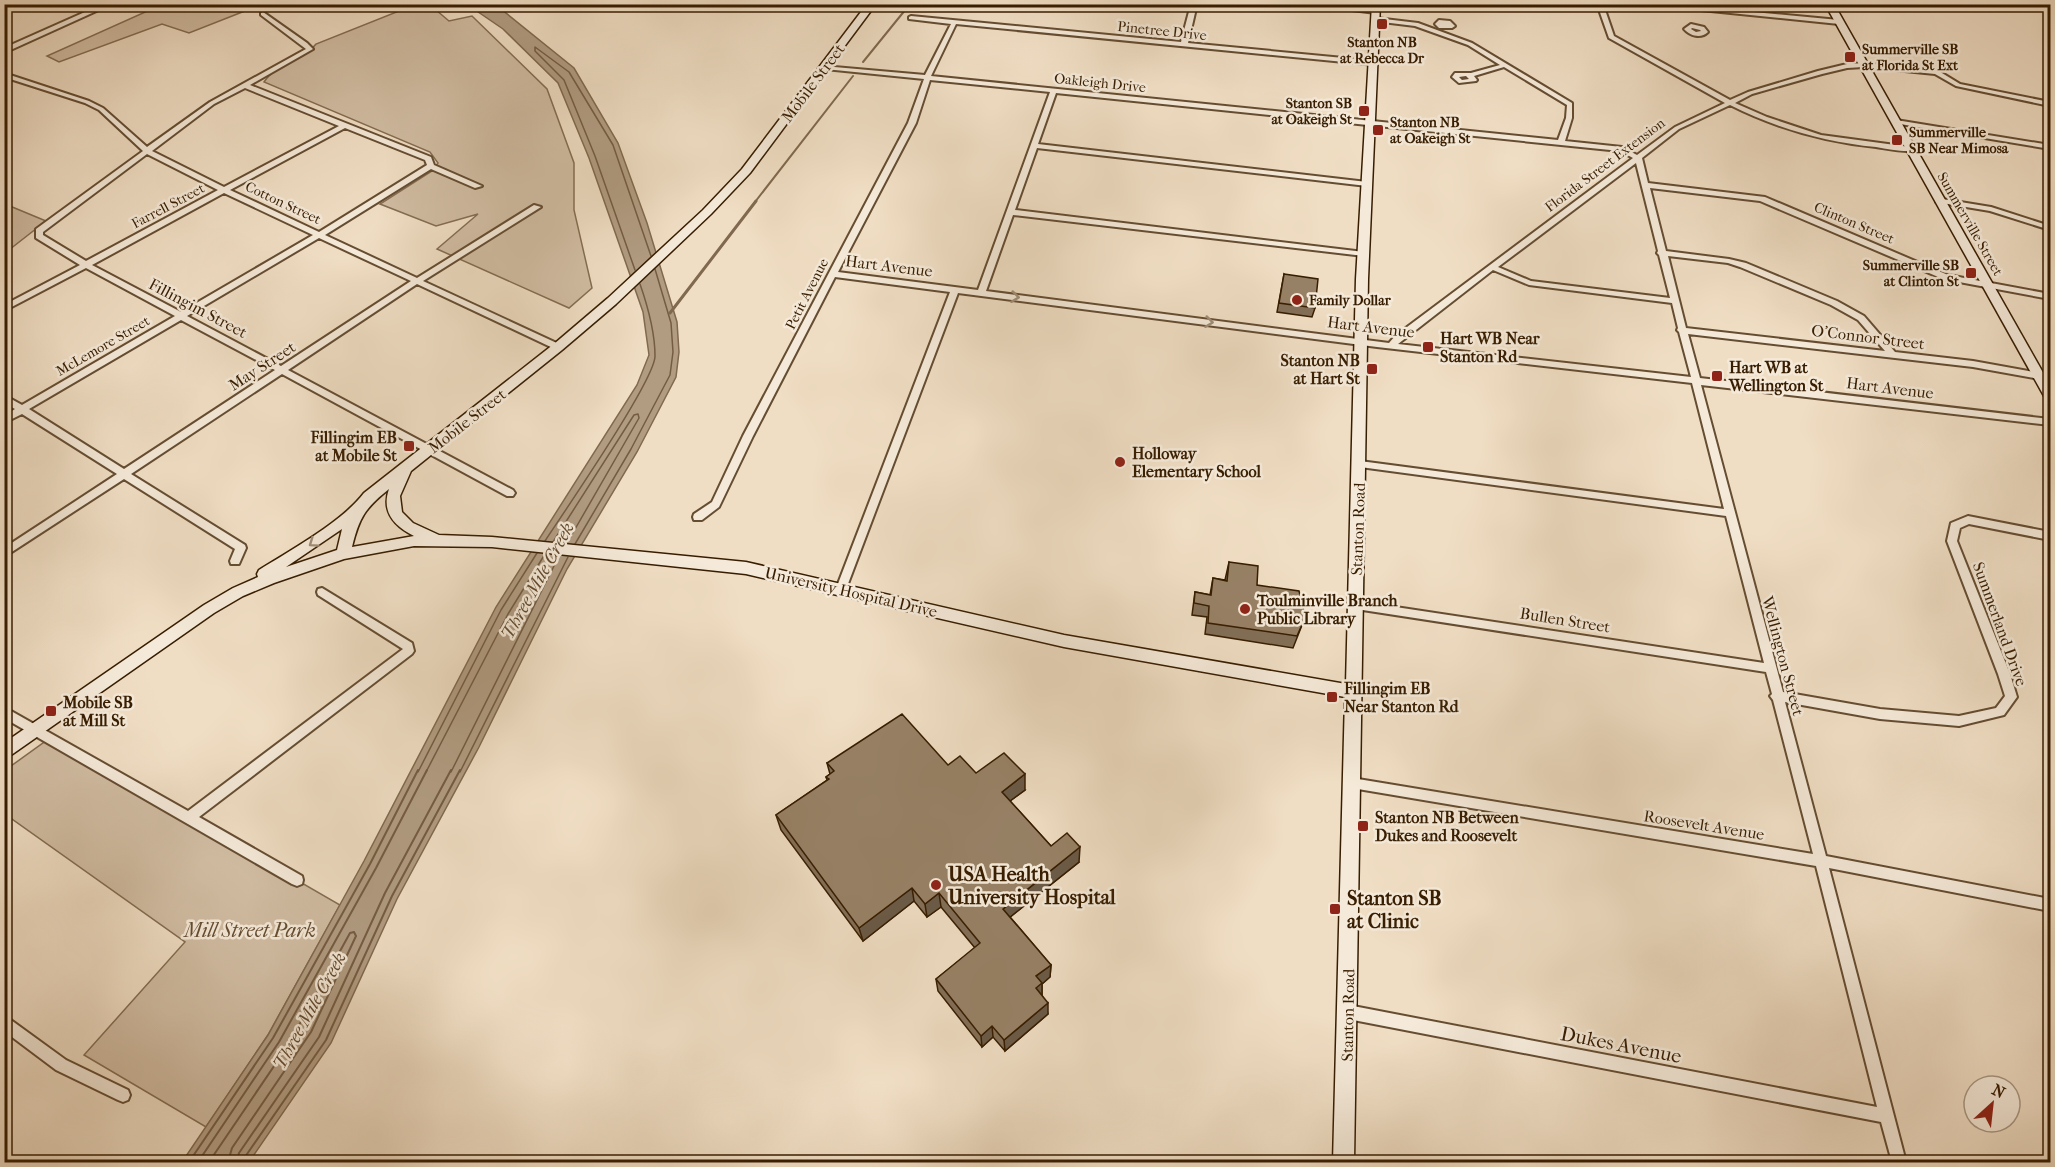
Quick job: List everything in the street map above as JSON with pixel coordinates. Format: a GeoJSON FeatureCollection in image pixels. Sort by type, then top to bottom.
{"type":"FeatureCollection","features":[{"type":"Feature","properties":{"kind":"street"},"geometry":{"type":"LineString","coordinates":[[4,51],[109,4]]}},
{"type":"Feature","properties":{"kind":"street","name":"Mobile Street"},"geometry":{"type":"LineString","coordinates":[[343,554],[351,521],[359,507],[381,486],[558,347],[612,301],[746,171],[872,4]]}},
{"type":"Feature","properties":{"kind":"street"},"geometry":{"type":"LineString","coordinates":[[1184,45],[1194,4]]}},
{"type":"Feature","properties":{"kind":"street"},"geometry":{"type":"LineString","coordinates":[[1306,4],[1376,12],[1470,44],[1570,104],[1569,118],[1560,143]]}},
{"type":"Feature","properties":{"kind":"street"},"geometry":{"type":"LineString","coordinates":[[1600,4],[1611,37],[1712,95],[1787,127],[1821,138],[1910,149]]}},
{"type":"Feature","properties":{"kind":"street"},"geometry":{"type":"LineString","coordinates":[[1644,4],[1839,22]]}},
{"type":"Feature","properties":{"kind":"street","name":"Summerville Street"},"geometry":{"type":"LineString","coordinates":[[1829,4],[1987,284],[2045,377],[2050,396]]}},
{"type":"Feature","properties":{"kind":"street"},"geometry":{"type":"LineString","coordinates":[[1682,8],[1691,26]]}},
{"type":"Feature","properties":{"kind":"street","name":"Stanton Road"},"geometry":{"type":"LineString","coordinates":[[1344,1162],[1364,254],[1376,12]]}},
{"type":"Feature","properties":{"kind":"street"},"geometry":{"type":"LineString","coordinates":[[147,152],[212,104],[310,49],[263,14]]}},
{"type":"Feature","properties":{"kind":"street","name":"Pinetree Drive"},"geometry":{"type":"LineString","coordinates":[[911,18],[1375,63]]}},
{"type":"Feature","properties":{"kind":"street","name":"Petit Avenue"},"geometry":{"type":"LineString","coordinates":[[698,517],[716,504],[832,274],[912,123],[928,76],[954,22]]}},
{"type":"Feature","properties":{"kind":"street"},"geometry":{"type":"LineString","coordinates":[[1416,24],[1438,25]]}},
{"type":"Feature","properties":{"kind":"street"},"geometry":{"type":"LineString","coordinates":[[1471,75],[1505,65]]}},
{"type":"Feature","properties":{"kind":"street","name":"Florida Street Extension"},"geometry":{"type":"LineString","coordinates":[[1392,345],[1398,338],[1677,128],[1750,93],[1820,72],[1864,65],[1937,72],[1958,84],[1978,90],[2050,104]]}},
{"type":"Feature","properties":{"kind":"street","name":"Oakleigh Drive"},"geometry":{"type":"LineString","coordinates":[[825,67],[1622,149],[1638,158]]}},
{"type":"Feature","properties":{"kind":"street","name":"Cotton Street"},"geometry":{"type":"LineString","coordinates":[[4,75],[94,105],[147,152],[225,191],[558,347]]}},
{"type":"Feature","properties":{"kind":"street"},"geometry":{"type":"LineString","coordinates":[[244,85],[429,159],[431,166],[478,186]]}},
{"type":"Feature","properties":{"kind":"street"},"geometry":{"type":"LineString","coordinates":[[981,293],[1054,90]]}},
{"type":"Feature","properties":{"kind":"street"},"geometry":{"type":"LineString","coordinates":[[1896,122],[2050,147]]}},
{"type":"Feature","properties":{"kind":"street","name":"Farrell Street"},"geometry":{"type":"LineString","coordinates":[[4,309],[345,125]]}},
{"type":"Feature","properties":{"kind":"street"},"geometry":{"type":"LineString","coordinates":[[1034,146],[1367,184]]}},
{"type":"Feature","properties":{"kind":"street","name":"Fillingim Street"},"geometry":{"type":"LineString","coordinates":[[147,152],[39,231],[39,236],[86,265],[510,493]]}},
{"type":"Feature","properties":{"kind":"street","name":"Wellington Street"},"geometry":{"type":"LineString","coordinates":[[1638,158],[1673,301],[1899,1162]]}},
{"type":"Feature","properties":{"kind":"street","name":"McLemore Street"},"geometry":{"type":"LineString","coordinates":[[4,420],[319,235],[431,166]]}},
{"type":"Feature","properties":{"kind":"street","name":"Clinton Street"},"geometry":{"type":"LineString","coordinates":[[1644,185],[1762,199],[1946,277],[2050,296]]}},
{"type":"Feature","properties":{"kind":"street"},"geometry":{"type":"LineString","coordinates":[[1939,200],[1991,209],[2050,228]]}},
{"type":"Feature","properties":{"kind":"street","name":"May Street"},"geometry":{"type":"LineString","coordinates":[[4,553],[417,281],[537,207]]}},
{"type":"Feature","properties":{"kind":"street"},"geometry":{"type":"LineString","coordinates":[[1010,212],[1364,254]]}},
{"type":"Feature","properties":{"kind":"street"},"geometry":{"type":"LineString","coordinates":[[1661,253],[1729,261],[1743,265],[1834,303],[1861,318],[1893,355]]}},
{"type":"Feature","properties":{"kind":"street"},"geometry":{"type":"LineString","coordinates":[[1492,267],[1510,276],[1540,285],[1673,301]]}},
{"type":"Feature","properties":{"kind":"street","name":"Hart Avenue"},"geometry":{"type":"LineString","coordinates":[[832,274],[1392,345],[2050,422]]}},
{"type":"Feature","properties":{"kind":"street"},"geometry":{"type":"LineString","coordinates":[[841,589],[955,290]]}},
{"type":"Feature","properties":{"kind":"street","name":"O'Connor Street"},"geometry":{"type":"LineString","coordinates":[[1681,330],[1973,364],[2045,377]]}},
{"type":"Feature","properties":{"kind":"street"},"geometry":{"type":"LineString","coordinates":[[4,398],[241,548],[235,561]]}},
{"type":"Feature","properties":{"kind":"street"},"geometry":{"type":"LineString","coordinates":[[1360,464],[1729,513]]}},
{"type":"Feature","properties":{"kind":"street"},"geometry":{"type":"LineString","coordinates":[[408,466],[397,484],[392,500],[394,513],[399,521],[412,530],[443,540]]}},
{"type":"Feature","properties":{"kind":"street"},"geometry":{"type":"LineString","coordinates":[[4,753],[209,609],[315,542],[359,507]]}},
{"type":"Feature","properties":{"kind":"street","name":"Summerland Drive"},"geometry":{"type":"LineString","coordinates":[[1776,696],[1880,714],[1959,722],[2000,712],[2010,697],[2004,674],[1952,541],[1955,526],[1968,520],[2050,536]]}},
{"type":"Feature","properties":{"kind":"street","name":"University Hospital Drive"},"geometry":{"type":"LineString","coordinates":[[343,554],[414,542],[443,540],[492,542],[746,568],[1087,646],[1354,692]]}},
{"type":"Feature","properties":{"kind":"street"},"geometry":{"type":"LineString","coordinates":[[238,592],[314,562],[343,554]]}},
{"type":"Feature","properties":{"kind":"street"},"geometry":{"type":"LineString","coordinates":[[189,818],[408,651],[408,646],[322,592]]}},
{"type":"Feature","properties":{"kind":"street","name":"Bullen Street"},"geometry":{"type":"LineString","coordinates":[[1356,605],[1769,668]]}},
{"type":"Feature","properties":{"kind":"street"},"geometry":{"type":"LineString","coordinates":[[4,712],[297,880]]}},
{"type":"Feature","properties":{"kind":"street","name":"Roosevelt Avenue"},"geometry":{"type":"LineString","coordinates":[[1352,783],[1821,861],[2050,904]]}},
{"type":"Feature","properties":{"kind":"street","name":"Dukes Avenue"},"geometry":{"type":"LineString","coordinates":[[1348,1012],[1887,1116]]}},
{"type":"Feature","properties":{"kind":"street"},"geometry":{"type":"LineString","coordinates":[[4,1022],[62,1065],[123,1095]]}},
{"type":"Feature","properties":{"kind":"green space"},"geometry":{"type":"Polygon","coordinates":[[[163,4],[260,5],[189,33],[162,24],[59,62],[47,56],[163,4]]]}},
{"type":"Feature","properties":{"kind":"green space"},"geometry":{"type":"Polygon","coordinates":[[[414,5],[430,5],[449,21],[472,16],[547,89],[574,163],[574,210],[592,288],[569,308],[437,249],[478,214],[436,226],[380,204],[432,171],[438,163],[430,152],[264,82],[275,71],[304,55],[316,44],[414,5]]]}},
{"type":"Feature","properties":{"kind":"green space"},"geometry":{"type":"Polygon","coordinates":[[[5,204],[46,221],[5,253],[5,204]]]}},
{"type":"Feature","properties":{"kind":"green space","name":"Mill Street Park"},"geometry":{"type":"Polygon","coordinates":[[[50,738],[340,905],[268,1035],[206,1127],[84,1055],[185,942],[5,814],[4,771],[50,738]]]}},
{"type":"Feature","properties":{"kind":"water","name":"Three Mile Creek"},"geometry":{"type":"Polygon","coordinates":[[[468,5],[496,5],[574,68],[618,143],[647,223],[677,322],[679,352],[676,377],[637,452],[567,569],[479,747],[397,899],[331,1043],[249,1162],[182,1162],[268,1035],[364,861],[496,607],[637,385],[649,355],[643,312],[589,158],[558,83],[503,29],[468,5]]]}},
{"type":"Feature","properties":{"kind":"building","name":"Family Dollar"},"geometry":{"type":"Polygon","coordinates":[[[1284,274],[1318,279],[1315,308],[1279,303],[1284,274]]]}},
{"type":"Feature","properties":{"kind":"building","name":"Toulminville Branch Public Library"},"geometry":{"type":"Polygon","coordinates":[[[1229,562],[1258,566],[1257,585],[1299,591],[1304,620],[1297,636],[1208,623],[1209,606],[1194,603],[1195,592],[1211,595],[1213,578],[1227,581],[1229,562]]]}},
{"type":"Feature","properties":{"kind":"building","name":"USA Health University Hospital"},"geometry":{"type":"Polygon","coordinates":[[[902,714],[948,765],[960,756],[976,773],[1004,753],[1025,774],[1002,792],[1051,846],[1067,833],[1080,847],[1003,909],[1051,965],[1036,976],[1042,983],[1036,988],[1048,1003],[1004,1040],[992,1026],[981,1036],[936,979],[980,943],[939,893],[925,904],[912,888],[859,928],[776,815],[829,779],[826,777],[834,771],[827,763],[902,714]]]}},
{"type":"Feature","properties":{"kind":"waterway"},"geometry":{"type":"LineString","coordinates":[[863,62],[910,4]]}},
{"type":"Feature","properties":{"kind":"waterway"},"geometry":{"type":"LineString","coordinates":[[755,202],[853,76]]}},
{"type":"Feature","properties":{"kind":"waterway"},"geometry":{"type":"LineString","coordinates":[[670,313],[756,201]]}},
{"type":"Feature","properties":{"kind":"place","name":"Stanton NB at Rebecca Dr"},"geometry":{"type":"Point","coordinates":[1382,24]}},
{"type":"Feature","properties":{"kind":"place","name":"Summerville SB at Florida St Ext"},"geometry":{"type":"Point","coordinates":[1850,57]}},
{"type":"Feature","properties":{"kind":"place","name":"Stanton SB at Oakeigh St"},"geometry":{"type":"Point","coordinates":[1364,111]}},
{"type":"Feature","properties":{"kind":"place","name":"Stanton NB at Oakeigh St"},"geometry":{"type":"Point","coordinates":[1378,130]}},
{"type":"Feature","properties":{"kind":"place","name":"Summerville SB Near Mimosa"},"geometry":{"type":"Point","coordinates":[1897,140]}},
{"type":"Feature","properties":{"kind":"place","name":"Summerville SB at Clinton St"},"geometry":{"type":"Point","coordinates":[1971,273]}},
{"type":"Feature","properties":{"kind":"place","name":"Family Dollar"},"geometry":{"type":"Point","coordinates":[1297,300]}},
{"type":"Feature","properties":{"kind":"place","name":"Hart WB Near Stanton Rd"},"geometry":{"type":"Point","coordinates":[1428,347]}},
{"type":"Feature","properties":{"kind":"place","name":"Stanton NB at Hart St"},"geometry":{"type":"Point","coordinates":[1372,369]}},
{"type":"Feature","properties":{"kind":"place","name":"Hart WB at Wellington St"},"geometry":{"type":"Point","coordinates":[1717,376]}},
{"type":"Feature","properties":{"kind":"place","name":"Fillingim EB at Mobile St"},"geometry":{"type":"Point","coordinates":[409,446]}},
{"type":"Feature","properties":{"kind":"place","name":"Holloway Elementary School"},"geometry":{"type":"Point","coordinates":[1120,462]}},
{"type":"Feature","properties":{"kind":"place","name":"Toulminville Branch Public Library"},"geometry":{"type":"Point","coordinates":[1245,609]}},
{"type":"Feature","properties":{"kind":"place","name":"Fillingim EB Near Stanton Rd"},"geometry":{"type":"Point","coordinates":[1332,697]}},
{"type":"Feature","properties":{"kind":"place","name":"Mobile SB at Mill St"},"geometry":{"type":"Point","coordinates":[51,711]}},
{"type":"Feature","properties":{"kind":"place","name":"Stanton NB Between Dukes and Roosevelt"},"geometry":{"type":"Point","coordinates":[1363,826]}},
{"type":"Feature","properties":{"kind":"place","name":"USA Health University Hospital"},"geometry":{"type":"Point","coordinates":[936,885]}},
{"type":"Feature","properties":{"kind":"place","name":"Stanton SB at Clinic"},"geometry":{"type":"Point","coordinates":[1335,909]}}]}
